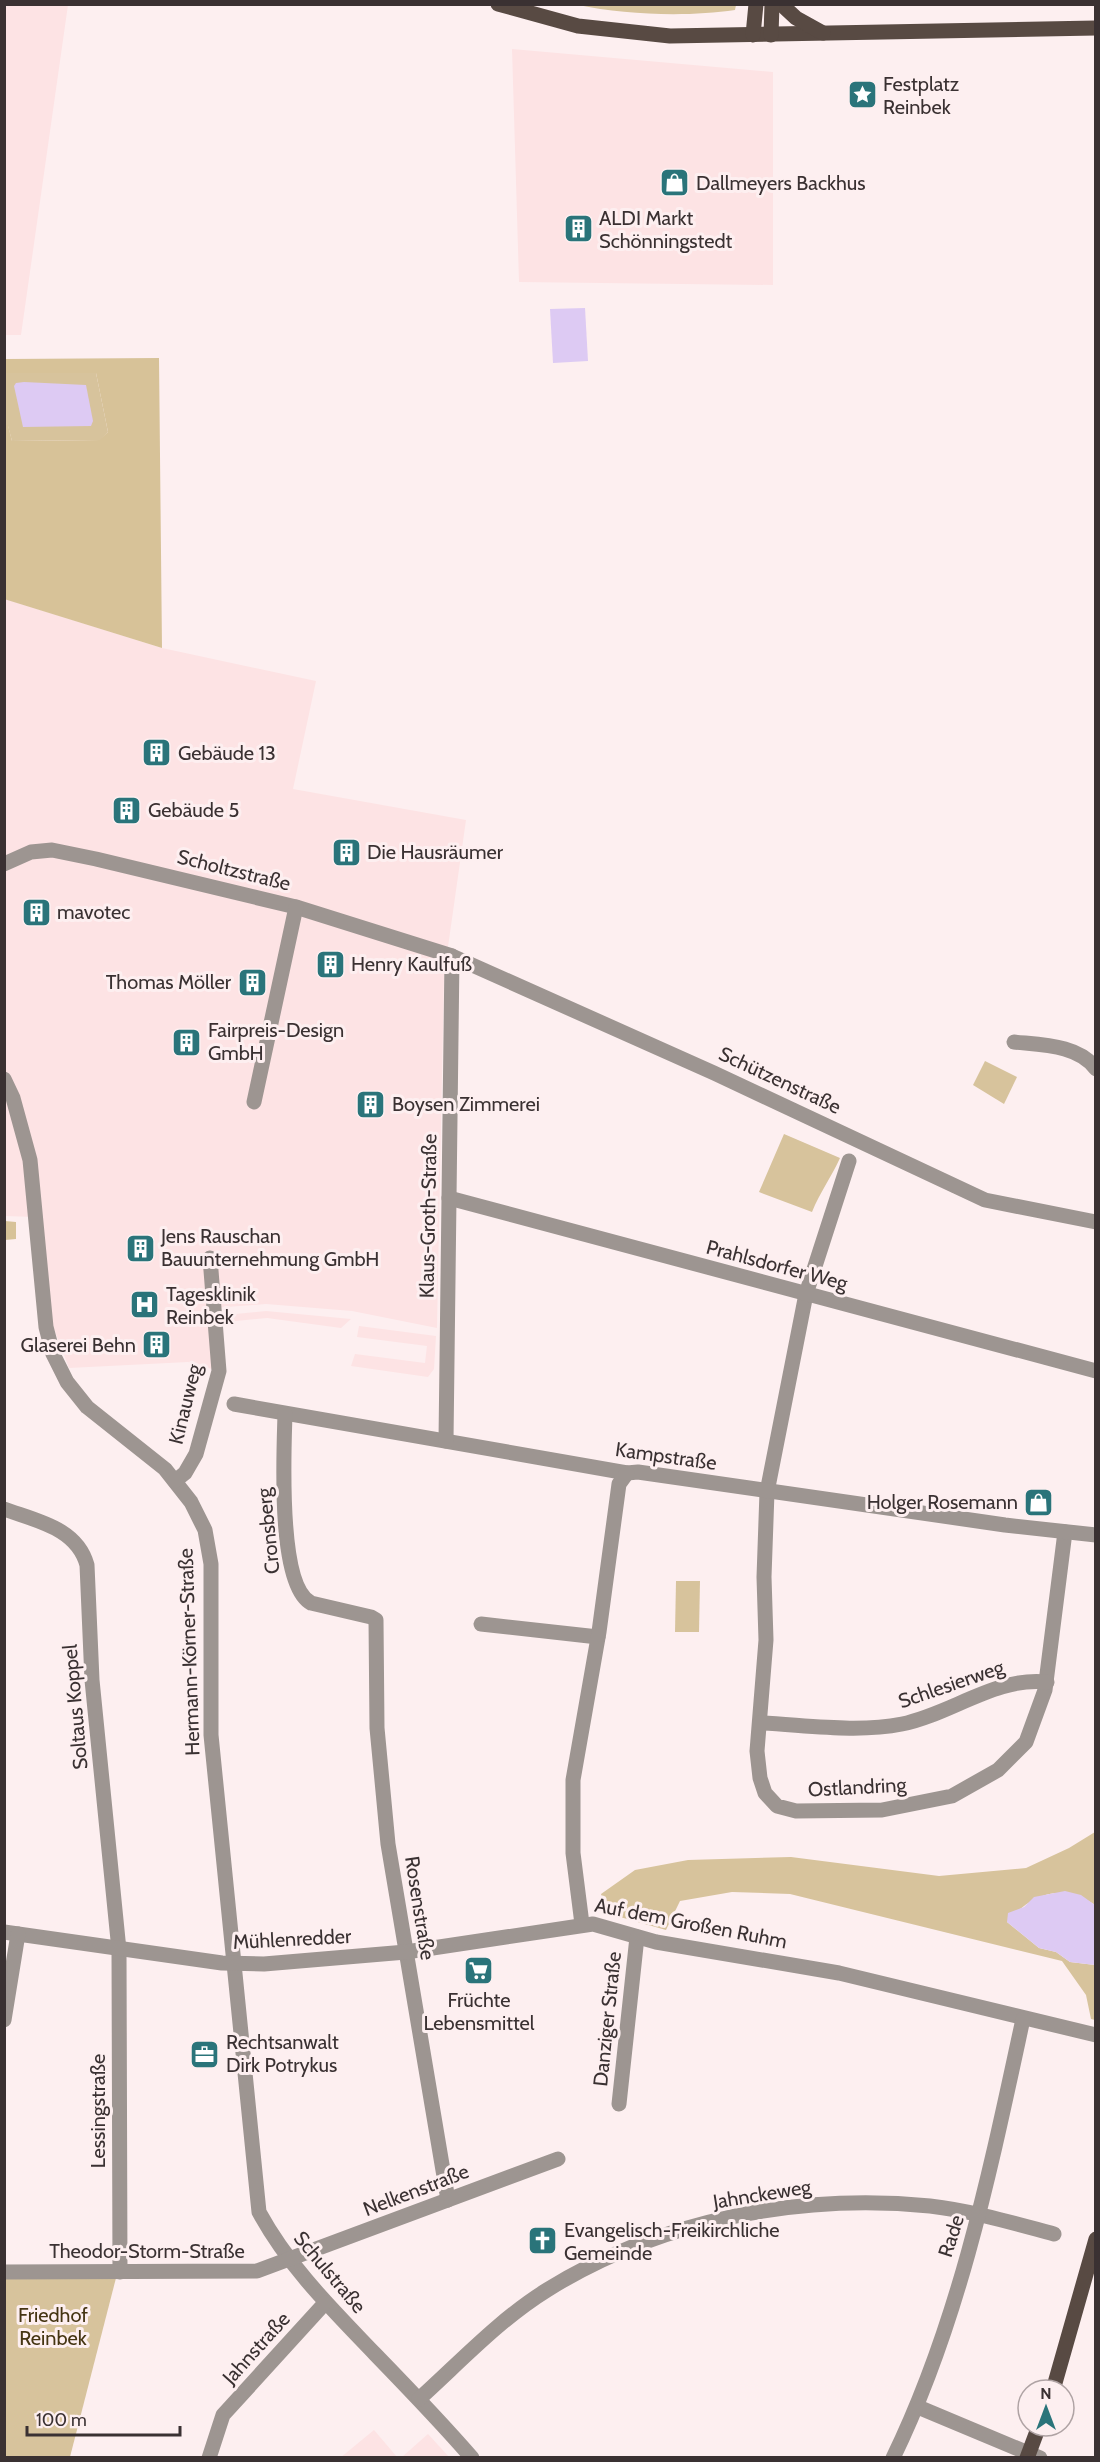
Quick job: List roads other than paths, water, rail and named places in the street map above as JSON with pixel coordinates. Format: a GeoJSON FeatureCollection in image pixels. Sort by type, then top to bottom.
{"type":"FeatureCollection","features":[{"type":"Feature","properties":{"kind":"main road"},"geometry":{"type":"LineString","coordinates":[[498,4],[535,16],[598,29],[670,36],[1095,28]]}},
{"type":"Feature","properties":{"kind":"main road"},"geometry":{"type":"LineString","coordinates":[[753,35],[756,4]]}},
{"type":"Feature","properties":{"kind":"main road"},"geometry":{"type":"LineString","coordinates":[[771,35],[772,4]]}},
{"type":"Feature","properties":{"kind":"main road"},"geometry":{"type":"LineString","coordinates":[[781,4],[796,18],[823,33]]}},
{"type":"Feature","properties":{"kind":"main road"},"geometry":{"type":"LineString","coordinates":[[1056,2378],[1095,2239]]}},
{"type":"Feature","properties":{"kind":"main road"},"geometry":{"type":"LineString","coordinates":[[1032,2456],[1036,2438]]}},
{"type":"Feature","properties":{"kind":"street","name":"Scholtzstraße"},"geometry":{"type":"LineString","coordinates":[[4,864],[31,852],[52,850],[296,907],[452,956]]}},
{"type":"Feature","properties":{"kind":"street"},"geometry":{"type":"LineString","coordinates":[[254,1102],[296,907]]}},
{"type":"Feature","properties":{"kind":"street","name":"Klaus-Groth-Straße"},"geometry":{"type":"LineString","coordinates":[[446,1441],[452,956]]}},
{"type":"Feature","properties":{"kind":"street","name":"Schützenstraße"},"geometry":{"type":"LineString","coordinates":[[452,956],[714,1073],[985,1200],[1095,1222]]}},
{"type":"Feature","properties":{"kind":"street"},"geometry":{"type":"LineString","coordinates":[[1014,1042],[1063,1048],[1094,1063]]}},
{"type":"Feature","properties":{"kind":"street","name":"Hermann-Körner-Straße"},"geometry":{"type":"LineString","coordinates":[[4,1079],[13,1098],[30,1160],[46,1327],[53,1354],[67,1382],[87,1407],[165,1469],[191,1502],[205,1530],[211,1564],[211,1735],[236,1964]]}},
{"type":"Feature","properties":{"kind":"street","name":"Ostlandring"},"geometry":{"type":"LineString","coordinates":[[849,1161],[806,1294],[767,1492],[764,1577],[766,1640],[758,1751],[760,1778],[765,1793],[777,1806],[796,1811],[882,1810],[917,1805],[952,1796],[998,1770],[1026,1742],[1039,1712],[1047,1682],[1065,1532]]}},
{"type":"Feature","properties":{"kind":"street","name":"Prahlsdorfer Weg"},"geometry":{"type":"LineString","coordinates":[[449,1198],[1095,1371]]}},
{"type":"Feature","properties":{"kind":"street","name":"Kinauweg"},"geometry":{"type":"LineString","coordinates":[[175,1481],[185,1473],[196,1454],[219,1371],[210,1258]]}},
{"type":"Feature","properties":{"kind":"street","name":"Kampstraße"},"geometry":{"type":"LineString","coordinates":[[234,1404],[627,1473],[638,1472],[767,1492],[1095,1535]]}},
{"type":"Feature","properties":{"kind":"street","name":"Cronsberg"},"geometry":{"type":"LineString","coordinates":[[285,1414],[283,1493],[291,1564],[297,1589],[302,1599],[311,1604],[376,1620]]}},
{"type":"Feature","properties":{"kind":"street","name":"Auf dem Großen Ruhm"},"geometry":{"type":"LineString","coordinates":[[627,1473],[619,1484],[598,1637],[573,1780],[573,1853],[582,1924],[603,1926],[637,1937],[839,1973],[1095,2035]]}},
{"type":"Feature","properties":{"kind":"street","name":"Soltaus Koppel"},"geometry":{"type":"LineString","coordinates":[[4,1509],[60,1529],[84,1552],[87,1565],[92,1680],[118,1950]]}},
{"type":"Feature","properties":{"kind":"street","name":"Rosenstraße"},"geometry":{"type":"LineString","coordinates":[[376,1620],[377,1728],[388,1844],[448,2200]]}},
{"type":"Feature","properties":{"kind":"street"},"geometry":{"type":"LineString","coordinates":[[481,1624],[598,1637]]}},
{"type":"Feature","properties":{"kind":"street","name":"Schlesierweg"},"geometry":{"type":"LineString","coordinates":[[760,1723],[872,1728],[902,1724],[930,1716],[1014,1683],[1031,1680],[1047,1682]]}},
{"type":"Feature","properties":{"kind":"street","name":"Mühlenredder"},"geometry":{"type":"LineString","coordinates":[[11,1933],[118,1950],[236,1964],[406,1952],[582,1924]]}},
{"type":"Feature","properties":{"kind":"street"},"geometry":{"type":"LineString","coordinates":[[4,2020],[11,1933]]}},
{"type":"Feature","properties":{"kind":"street","name":"Danziger Straße"},"geometry":{"type":"LineString","coordinates":[[619,2104],[637,1937]]}},
{"type":"Feature","properties":{"kind":"street","name":"Lessingstraße"},"geometry":{"type":"LineString","coordinates":[[118,1950],[120,2272]]}},
{"type":"Feature","properties":{"kind":"street","name":"Schulstraße"},"geometry":{"type":"LineString","coordinates":[[236,1964],[255,2192],[259,2212],[289,2261],[325,2303],[420,2399],[472,2457]]}},
{"type":"Feature","properties":{"kind":"street","name":"Rade"},"geometry":{"type":"LineString","coordinates":[[893,2457],[918,2407],[980,2214],[1023,2019]]}},
{"type":"Feature","properties":{"kind":"street","name":"Nelkenstraße"},"geometry":{"type":"LineString","coordinates":[[289,2261],[558,2158]]}},
{"type":"Feature","properties":{"kind":"street","name":"Jahnckeweg"},"geometry":{"type":"LineString","coordinates":[[420,2399],[495,2331],[545,2290],[599,2261],[643,2243],[742,2214],[799,2207],[887,2203],[980,2214],[1054,2234]]}},
{"type":"Feature","properties":{"kind":"street","name":"Theodor-Storm-Straße"},"geometry":{"type":"LineString","coordinates":[[4,2272],[250,2272],[289,2261]]}},
{"type":"Feature","properties":{"kind":"street","name":"Jahnstraße"},"geometry":{"type":"LineString","coordinates":[[209,2457],[223,2415],[325,2303]]}},
{"type":"Feature","properties":{"kind":"street"},"geometry":{"type":"LineString","coordinates":[[918,2407],[1032,2456]]}},
{"type":"Feature","properties":{"kind":"place","name":"Festplatz Reinbek"},"geometry":{"type":"Point","coordinates":[862,95]}},
{"type":"Feature","properties":{"kind":"place","name":"Dallmeyers Backhus"},"geometry":{"type":"Point","coordinates":[675,183]}},
{"type":"Feature","properties":{"kind":"place","name":"ALDI Markt Schönningstedt"},"geometry":{"type":"Point","coordinates":[578,229]}},
{"type":"Feature","properties":{"kind":"place","name":"Gebäude 13"},"geometry":{"type":"Point","coordinates":[157,753]}},
{"type":"Feature","properties":{"kind":"place","name":"Gebäude 5"},"geometry":{"type":"Point","coordinates":[127,810]}},
{"type":"Feature","properties":{"kind":"place","name":"Die Hausräumer"},"geometry":{"type":"Point","coordinates":[346,852]}},
{"type":"Feature","properties":{"kind":"place","name":"mavotec"},"geometry":{"type":"Point","coordinates":[36,912]}},
{"type":"Feature","properties":{"kind":"place","name":"Henry Kaulfuß"},"geometry":{"type":"Point","coordinates":[330,964]}},
{"type":"Feature","properties":{"kind":"place","name":"Thomas Möller"},"geometry":{"type":"Point","coordinates":[252,982]}},
{"type":"Feature","properties":{"kind":"place","name":"Fairpreis-Design GmbH"},"geometry":{"type":"Point","coordinates":[187,1042]}},
{"type":"Feature","properties":{"kind":"place","name":"Boysen Zimmerei"},"geometry":{"type":"Point","coordinates":[371,1104]}},
{"type":"Feature","properties":{"kind":"place","name":"Jens Rauschan Bauunternehmung GmbH"},"geometry":{"type":"Point","coordinates":[140,1248]}},
{"type":"Feature","properties":{"kind":"place","name":"Tagesklinik Reinbek"},"geometry":{"type":"Point","coordinates":[145,1305]}},
{"type":"Feature","properties":{"kind":"place","name":"Glaserei Behn"},"geometry":{"type":"Point","coordinates":[157,1345]}},
{"type":"Feature","properties":{"kind":"place","name":"Holger Rosemann"},"geometry":{"type":"Point","coordinates":[1039,1502]}},
{"type":"Feature","properties":{"kind":"place","name":"Früchte Lebensmittel"},"geometry":{"type":"Point","coordinates":[479,1970]}},
{"type":"Feature","properties":{"kind":"place","name":"Rechtsanwalt Dirk Potrykus"},"geometry":{"type":"Point","coordinates":[205,2054]}},
{"type":"Feature","properties":{"kind":"place","name":"Evangelisch-Freikirchliche Gemeinde"},"geometry":{"type":"Point","coordinates":[543,2241]}},
{"type":"Feature","properties":{"kind":"park label","name":"Friedhof Reinbek"},"geometry":{"type":"Point","coordinates":[53,2326]}}]}
